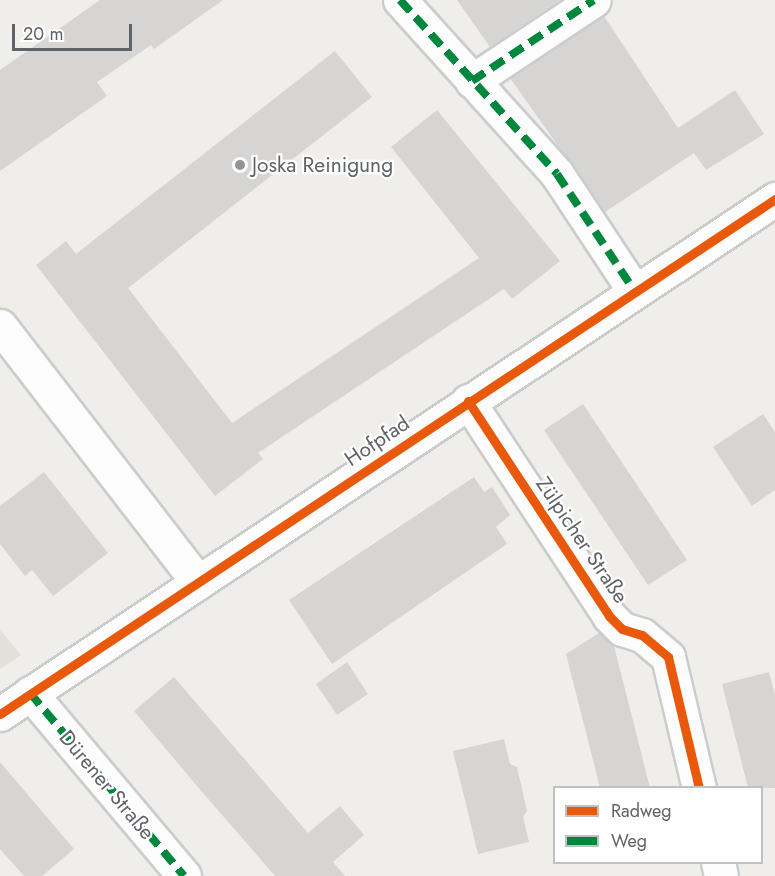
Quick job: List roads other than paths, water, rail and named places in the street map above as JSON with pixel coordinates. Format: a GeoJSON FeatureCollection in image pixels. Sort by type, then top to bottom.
{"type":"FeatureCollection","features":[{"type":"Feature","properties":{"kind":"street"},"geometry":{"type":"LineString","coordinates":[[400,0],[557,174],[635,292]]}},
{"type":"Feature","properties":{"kind":"street"},"geometry":{"type":"LineString","coordinates":[[472,81],[594,0]]}},
{"type":"Feature","properties":{"kind":"street","name":"Hofpfad"},"geometry":{"type":"LineString","coordinates":[[0,714],[775,199]]}},
{"type":"Feature","properties":{"kind":"street"},"geometry":{"type":"LineString","coordinates":[[0,326],[198,582]]}},
{"type":"Feature","properties":{"kind":"street","name":"Zülpicher Straße"},"geometry":{"type":"LineString","coordinates":[[468,401],[609,615],[622,629],[642,635],[668,657],[699,786]]}},
{"type":"Feature","properties":{"kind":"street","name":"Dürener Straße"},"geometry":{"type":"LineString","coordinates":[[30,693],[184,876]]}},
{"type":"Feature","properties":{"kind":"place","name":"Joska Reinigung"},"geometry":{"type":"Point","coordinates":[240,165]}}]}
